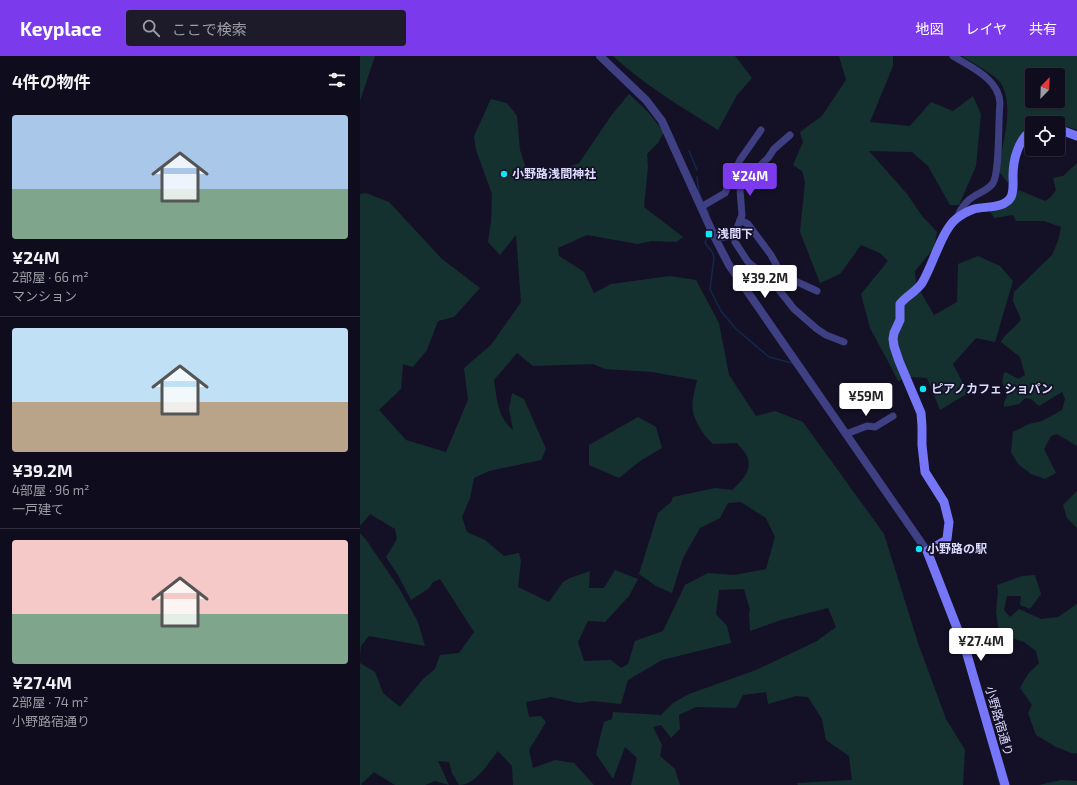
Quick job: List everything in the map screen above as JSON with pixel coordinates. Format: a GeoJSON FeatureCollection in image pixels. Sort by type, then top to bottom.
{"type":"FeatureCollection","features":[{"type":"Feature","properties":{"kind":"main road"},"geometry":{"type":"LineString","coordinates":[[1065,132],[1077,136]]}},
{"type":"Feature","properties":{"kind":"main road"},"geometry":{"type":"LineString","coordinates":[[927,551],[947,539],[949,526],[944,502],[925,472],[920,408],[899,361],[893,339],[900,320],[901,303],[921,284],[946,232],[957,218],[973,209],[999,206],[1009,199],[1012,193],[1013,170],[1018,151],[1025,137]]}},
{"type":"Feature","properties":{"kind":"main road","name":"小野路宿通り"},"geometry":{"type":"LineString","coordinates":[[927,551],[966,651],[1005,785]]}},
{"type":"Feature","properties":{"kind":"street"},"geometry":{"type":"LineString","coordinates":[[600,56],[646,100],[662,121],[701,208],[729,265],[927,551]]}},
{"type":"Feature","properties":{"kind":"street"},"geometry":{"type":"LineString","coordinates":[[953,56],[975,69],[989,81],[998,94],[1000,103],[997,158],[994,181],[988,188],[971,198],[959,212],[957,218]]}},
{"type":"Feature","properties":{"kind":"street"},"geometry":{"type":"LineString","coordinates":[[701,208],[725,193],[740,160],[755,136],[761,130]]}},
{"type":"Feature","properties":{"kind":"street"},"geometry":{"type":"LineString","coordinates":[[790,135],[774,149],[768,158],[743,182],[740,190],[742,215],[734,236],[735,242],[748,262],[772,281],[794,309],[826,335],[844,342]]}},
{"type":"Feature","properties":{"kind":"street"},"geometry":{"type":"LineString","coordinates":[[740,220],[748,224],[771,255],[782,275],[817,291]]}},
{"type":"Feature","properties":{"kind":"street"},"geometry":{"type":"LineString","coordinates":[[715,238],[734,236]]}},
{"type":"Feature","properties":{"kind":"street"},"geometry":{"type":"LineString","coordinates":[[846,434],[867,426],[875,427],[893,416]]}},
{"type":"Feature","properties":{"kind":"green space"},"geometry":{"type":"Polygon","coordinates":[[[360,56],[375,56],[360,101],[360,56]]]}},
{"type":"Feature","properties":{"kind":"green space"},"geometry":{"type":"Polygon","coordinates":[[[613,56],[735,56],[752,78],[737,95],[718,130],[637,77],[613,56]]]}},
{"type":"Feature","properties":{"kind":"green space"},"geometry":{"type":"Polygon","coordinates":[[[839,56],[893,56],[893,66],[870,122],[910,126],[931,102],[953,111],[973,96],[981,114],[976,166],[959,205],[950,205],[928,166],[912,152],[869,151],[907,194],[922,216],[937,232],[934,248],[915,271],[916,284],[934,315],[957,302],[958,264],[978,256],[1000,266],[1013,281],[995,342],[976,338],[953,364],[968,393],[940,410],[927,378],[910,377],[898,381],[870,328],[861,294],[888,261],[880,253],[861,245],[840,274],[820,283],[800,232],[805,182],[802,171],[793,165],[803,142],[800,132],[822,116],[846,80],[839,56]]]}},
{"type":"Feature","properties":{"kind":"green space"},"geometry":{"type":"Polygon","coordinates":[[[962,56],[1077,56],[1077,130],[1065,126],[1065,116],[1025,116],[1025,129],[1008,183],[998,170],[1007,122],[1006,97],[1003,86],[996,78],[962,56]]]}},
{"type":"Feature","properties":{"kind":"green space"},"geometry":{"type":"Polygon","coordinates":[[[629,94],[648,112],[664,132],[658,143],[647,154],[648,166],[644,207],[683,237],[676,242],[652,241],[638,244],[587,235],[558,248],[559,256],[584,272],[594,293],[611,284],[670,276],[696,280],[719,323],[729,375],[756,416],[775,411],[803,422],[884,534],[918,643],[946,719],[965,750],[963,785],[798,785],[797,783],[852,780],[849,756],[826,740],[822,719],[808,697],[796,696],[768,704],[766,692],[743,695],[736,708],[696,707],[679,715],[680,729],[671,738],[661,725],[653,727],[662,745],[660,756],[675,769],[680,785],[631,785],[637,758],[625,747],[613,779],[596,754],[604,722],[612,719],[613,712],[661,715],[673,703],[689,694],[756,670],[817,641],[836,627],[828,608],[781,620],[750,631],[750,610],[744,589],[719,590],[716,614],[727,626],[731,643],[662,660],[628,680],[621,704],[593,701],[579,703],[551,697],[526,702],[529,717],[541,716],[546,722],[529,750],[533,768],[555,760],[574,763],[594,785],[513,785],[512,766],[498,751],[476,777],[465,784],[459,785],[452,773],[449,762],[438,761],[449,785],[435,781],[425,785],[395,785],[374,772],[361,784],[362,785],[360,785],[360,663],[375,672],[383,693],[400,707],[423,679],[435,669],[440,655],[459,653],[474,632],[440,579],[433,582],[429,588],[411,600],[398,575],[386,557],[397,539],[395,529],[370,514],[360,526],[360,194],[366,193],[389,202],[442,259],[480,288],[454,317],[438,321],[427,350],[413,367],[403,364],[401,389],[379,410],[406,440],[446,452],[468,400],[464,368],[491,345],[521,302],[516,235],[500,255],[488,242],[491,221],[492,194],[476,150],[474,136],[491,99],[507,103],[517,116],[520,150],[530,181],[579,163],[611,116],[629,94]],[[517,353],[494,380],[497,400],[501,413],[508,425],[513,430],[509,409],[512,393],[524,399],[546,449],[541,460],[489,471],[474,478],[470,498],[462,517],[467,532],[485,540],[504,556],[519,553],[521,561],[518,587],[549,602],[563,582],[590,571],[589,588],[604,588],[615,570],[638,579],[629,596],[605,622],[588,621],[578,642],[584,661],[611,660],[621,668],[628,664],[635,641],[663,631],[685,585],[708,573],[734,575],[766,569],[775,537],[766,518],[741,502],[728,503],[720,518],[700,528],[683,558],[672,593],[656,586],[639,574],[658,513],[671,502],[673,497],[715,488],[732,490],[742,480],[747,472],[749,464],[744,451],[737,443],[713,444],[701,430],[694,416],[692,404],[697,380],[652,372],[605,369],[593,364],[533,366],[517,353]]]}},
{"type":"Feature","properties":{"kind":"green space"},"geometry":{"type":"Polygon","coordinates":[[[1077,163],[1077,446],[1057,434],[1051,436],[1044,449],[1056,473],[1045,479],[1031,474],[1018,464],[1011,452],[1013,432],[1029,424],[1042,421],[1062,410],[1065,399],[1062,392],[1039,406],[1031,399],[1025,398],[1019,404],[1004,407],[1007,395],[1002,382],[1004,373],[1006,372],[1018,379],[1025,375],[1020,357],[1001,342],[1021,319],[1013,301],[1014,292],[1052,255],[1058,241],[1061,227],[1044,221],[1016,221],[1013,215],[994,218],[990,211],[1009,206],[1019,190],[1045,201],[1050,198],[1056,190],[1053,178],[1063,176],[1077,163]]]}},
{"type":"Feature","properties":{"kind":"green space"},"geometry":{"type":"Polygon","coordinates":[[[638,417],[656,427],[662,448],[640,461],[619,478],[589,465],[589,445],[638,417]]]}},
{"type":"Feature","properties":{"kind":"green space"},"geometry":{"type":"Polygon","coordinates":[[[1077,491],[1077,528],[1067,518],[1063,505],[1077,491]]]}},
{"type":"Feature","properties":{"kind":"green space"},"geometry":{"type":"Polygon","coordinates":[[[360,533],[399,588],[418,622],[425,646],[369,636],[361,646],[360,656],[360,533]]]}},
{"type":"Feature","properties":{"kind":"green space"},"geometry":{"type":"Polygon","coordinates":[[[1035,575],[1041,594],[1030,609],[1020,605],[1021,596],[1007,596],[1004,610],[1010,617],[1019,609],[1041,619],[1058,617],[1077,604],[1077,753],[1074,754],[1056,747],[1036,735],[1028,713],[1032,705],[1020,688],[1028,674],[1039,663],[1036,651],[1024,642],[999,634],[996,612],[997,585],[1022,576],[1035,575]]]}},
{"type":"Feature","properties":{"kind":"green space"},"geometry":{"type":"Polygon","coordinates":[[[1061,780],[1077,781],[1077,785],[1039,785],[1061,780]]]}},
{"type":"Feature","properties":{"kind":"waterway"},"geometry":{"type":"LineString","coordinates":[[689,151],[697,170]]}},
{"type":"Feature","properties":{"kind":"waterway"},"geometry":{"type":"LineString","coordinates":[[697,177],[699,193],[703,202]]}},
{"type":"Feature","properties":{"kind":"waterway"},"geometry":{"type":"LineString","coordinates":[[706,207],[709,214]]}},
{"type":"Feature","properties":{"kind":"waterway"},"geometry":{"type":"LineString","coordinates":[[706,240],[705,243],[713,253],[714,258],[710,289],[721,311],[736,329],[769,357],[792,363]]}},
{"type":"Feature","properties":{"kind":"waterway"},"geometry":{"type":"LineString","coordinates":[[997,774],[1000,785]]}},
{"type":"Feature","properties":{"kind":"place","name":"小野路浅間神社"},"geometry":{"type":"Point","coordinates":[504,174]}},
{"type":"Feature","properties":{"kind":"place","name":"浅間下"},"geometry":{"type":"Point","coordinates":[709,234]}},
{"type":"Feature","properties":{"kind":"place","name":"ピアノカフェ ショパン"},"geometry":{"type":"Point","coordinates":[923,389]}},
{"type":"Feature","properties":{"kind":"place","name":"小野路の駅"},"geometry":{"type":"Point","coordinates":[919,549]}}]}
